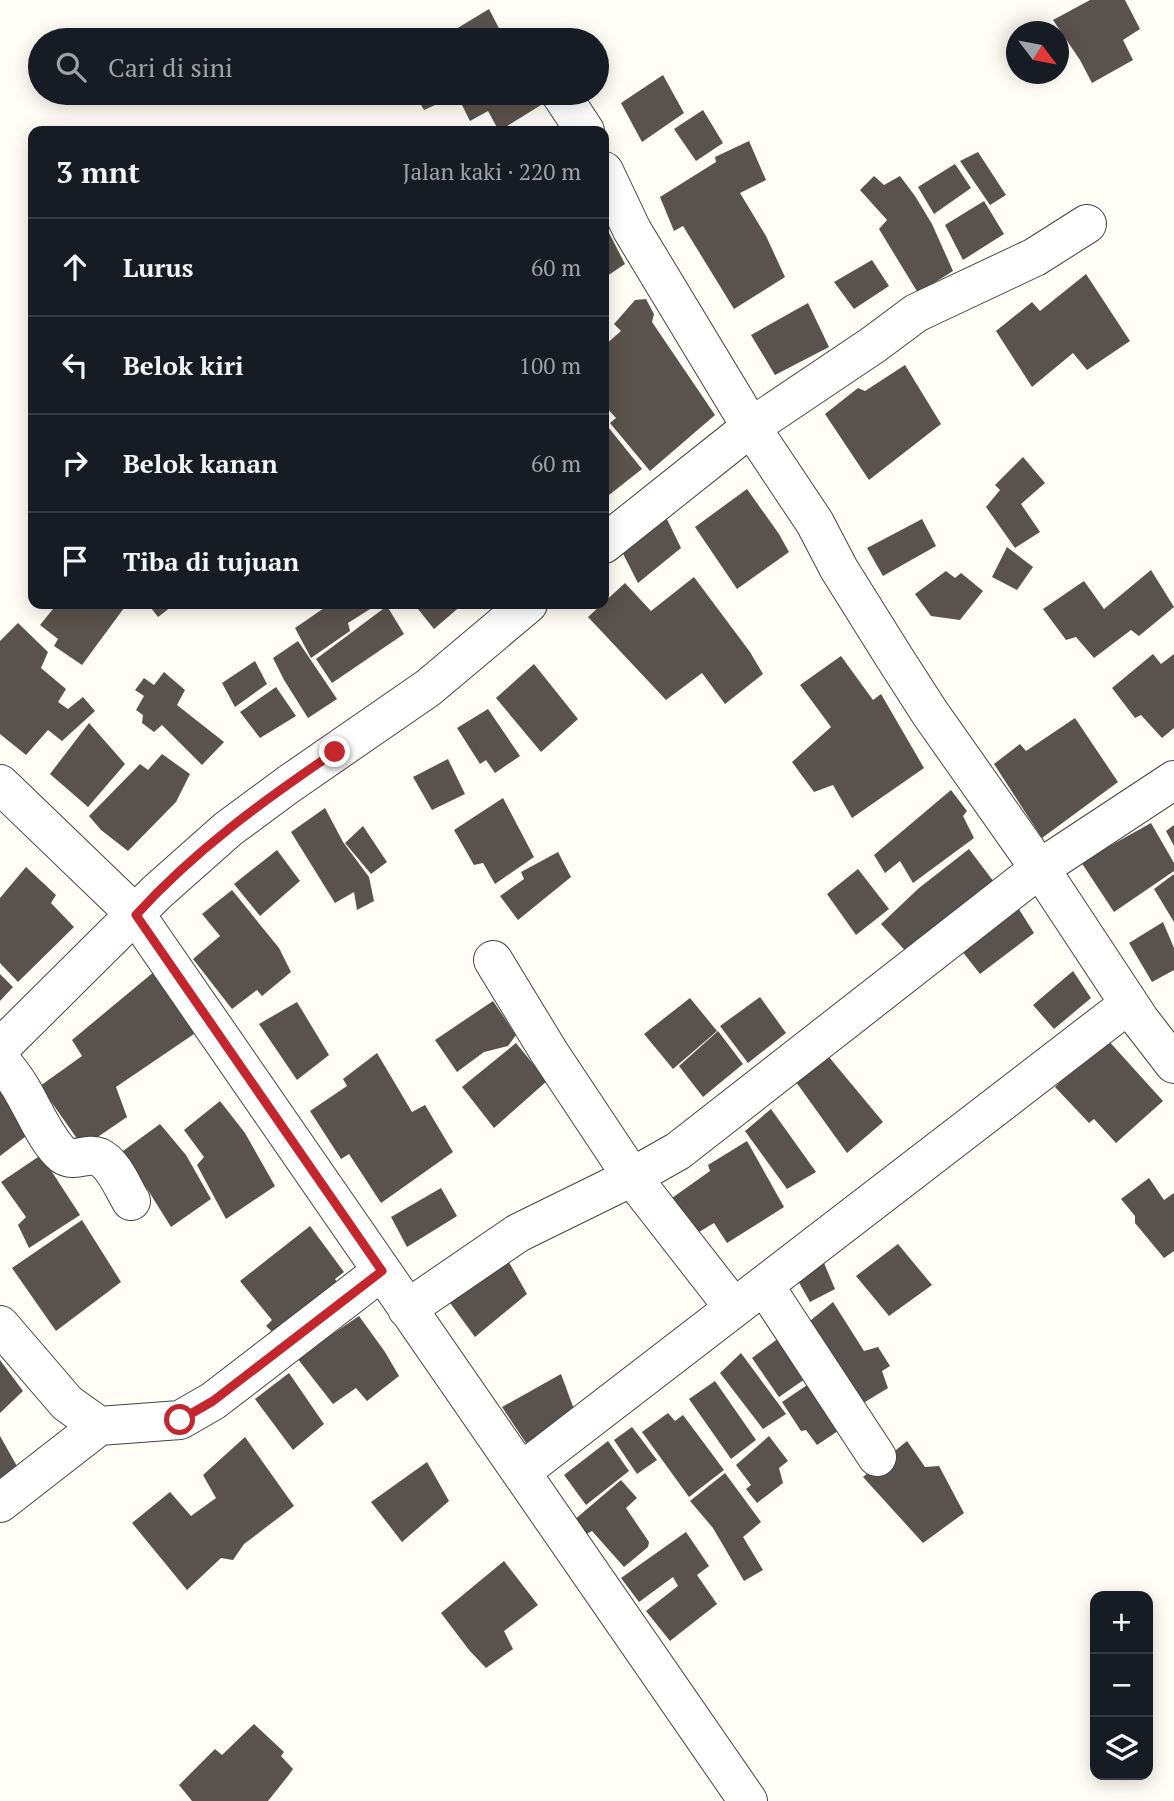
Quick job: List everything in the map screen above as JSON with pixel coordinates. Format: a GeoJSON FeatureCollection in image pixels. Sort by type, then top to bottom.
{"type":"FeatureCollection","features":[{"type":"Feature","properties":{"kind":"street"},"geometry":{"type":"LineString","coordinates":[[569,105],[582,126]]}},
{"type":"Feature","properties":{"kind":"street"},"geometry":{"type":"LineString","coordinates":[[609,182],[632,230],[751,427],[815,523],[839,569],[930,713],[1040,869],[1129,1004],[1174,1064]]}},
{"type":"Feature","properties":{"kind":"street"},"geometry":{"type":"LineString","coordinates":[[609,540],[751,427],[916,313],[1035,257],[1087,224]]}},
{"type":"Feature","properties":{"kind":"street"},"geometry":{"type":"LineString","coordinates":[[0,1048],[157,892],[228,829],[428,688],[522,609]]}},
{"type":"Feature","properties":{"kind":"street"},"geometry":{"type":"LineString","coordinates":[[407,1308],[518,1233],[632,1177],[678,1151],[1040,869],[1174,780]]}},
{"type":"Feature","properties":{"kind":"street"},"geometry":{"type":"LineString","coordinates":[[0,784],[136,915],[748,1801]]}},
{"type":"Feature","properties":{"kind":"street"},"geometry":{"type":"LineString","coordinates":[[493,960],[549,1052],[632,1177],[734,1308]]}},
{"type":"Feature","properties":{"kind":"street"},"geometry":{"type":"LineString","coordinates":[[521,1472],[1129,1004]]}},
{"type":"Feature","properties":{"kind":"street"},"geometry":{"type":"LineString","coordinates":[[0,1059],[63,1156],[101,1158],[110,1166],[131,1201]]}},
{"type":"Feature","properties":{"kind":"street"},"geometry":{"type":"LineString","coordinates":[[0,1503],[99,1426],[180,1420],[213,1401],[382,1271]]}},
{"type":"Feature","properties":{"kind":"street"},"geometry":{"type":"LineString","coordinates":[[764,1285],[877,1457]]}},
{"type":"Feature","properties":{"kind":"street"},"geometry":{"type":"LineString","coordinates":[[0,1325],[67,1403],[99,1426]]}},
{"type":"Feature","properties":{"kind":"building"},"geometry":{"type":"Polygon","coordinates":[[[1090,0],[1125,0],[1140,29],[1123,40],[1133,60],[1092,83],[1069,44],[1069,21],[1053,20],[1090,0]]]}},
{"type":"Feature","properties":{"kind":"building"},"geometry":{"type":"Polygon","coordinates":[[[489,9],[499,28],[458,28],[489,9]]]}},
{"type":"Feature","properties":{"kind":"building"},"geometry":{"type":"Polygon","coordinates":[[[663,75],[684,113],[642,142],[621,103],[663,75]]]}},
{"type":"Feature","properties":{"kind":"building"},"geometry":{"type":"Polygon","coordinates":[[[421,105],[435,105],[424,110],[421,105]]]}},
{"type":"Feature","properties":{"kind":"building"},"geometry":{"type":"Polygon","coordinates":[[[462,105],[541,105],[507,126],[496,126],[488,111],[470,121],[462,105]]]}},
{"type":"Feature","properties":{"kind":"building"},"geometry":{"type":"Polygon","coordinates":[[[703,110],[723,143],[696,161],[674,129],[703,110]]]}},
{"type":"Feature","properties":{"kind":"building"},"geometry":{"type":"Polygon","coordinates":[[[749,141],[766,180],[740,193],[766,236],[785,277],[734,309],[683,226],[674,231],[660,197],[716,162],[715,157],[749,141]]]}},
{"type":"Feature","properties":{"kind":"building"},"geometry":{"type":"Polygon","coordinates":[[[978,152],[1006,195],[990,205],[960,161],[978,152]]]}},
{"type":"Feature","properties":{"kind":"building"},"geometry":{"type":"Polygon","coordinates":[[[955,164],[971,188],[934,214],[918,187],[955,164]]]}},
{"type":"Feature","properties":{"kind":"building"},"geometry":{"type":"Polygon","coordinates":[[[874,176],[884,185],[900,176],[932,224],[953,271],[918,293],[879,229],[887,220],[860,190],[874,176]]]}},
{"type":"Feature","properties":{"kind":"building"},"geometry":{"type":"Polygon","coordinates":[[[984,201],[1004,234],[963,260],[945,225],[984,201]]]}},
{"type":"Feature","properties":{"kind":"building"},"geometry":{"type":"Polygon","coordinates":[[[609,233],[625,264],[609,275],[609,233]]]}},
{"type":"Feature","properties":{"kind":"building"},"geometry":{"type":"Polygon","coordinates":[[[872,260],[889,286],[854,309],[834,282],[872,260]]]}},
{"type":"Feature","properties":{"kind":"building"},"geometry":{"type":"Polygon","coordinates":[[[1086,274],[1130,341],[1087,370],[1073,353],[1032,387],[996,331],[1032,302],[1040,311],[1086,274]]]}},
{"type":"Feature","properties":{"kind":"building"},"geometry":{"type":"Polygon","coordinates":[[[646,299],[654,314],[652,322],[715,415],[650,471],[610,423],[616,418],[609,410],[609,342],[621,331],[614,324],[635,300],[646,299]]]}},
{"type":"Feature","properties":{"kind":"building"},"geometry":{"type":"Polygon","coordinates":[[[808,303],[829,347],[775,375],[751,335],[808,303]]]}},
{"type":"Feature","properties":{"kind":"building"},"geometry":{"type":"Polygon","coordinates":[[[905,365],[941,424],[869,480],[825,414],[858,388],[865,391],[905,365]]]}},
{"type":"Feature","properties":{"kind":"building"},"geometry":{"type":"Polygon","coordinates":[[[609,428],[642,469],[609,495],[609,428]]]}},
{"type":"Feature","properties":{"kind":"building"},"geometry":{"type":"Polygon","coordinates":[[[1023,457],[1045,483],[1021,504],[1040,532],[1015,548],[986,507],[1000,490],[995,485],[1023,457]]]}},
{"type":"Feature","properties":{"kind":"building"},"geometry":{"type":"Polygon","coordinates":[[[747,489],[789,552],[737,589],[695,527],[747,489]]]}},
{"type":"Feature","properties":{"kind":"building"},"geometry":{"type":"Polygon","coordinates":[[[664,513],[681,548],[638,583],[619,546],[664,513]]]}},
{"type":"Feature","properties":{"kind":"building"},"geometry":{"type":"Polygon","coordinates":[[[922,519],[936,546],[883,576],[867,548],[922,519]]]}},
{"type":"Feature","properties":{"kind":"building"},"geometry":{"type":"Polygon","coordinates":[[[1007,547],[1033,567],[1017,590],[992,577],[1007,547]]]}},
{"type":"Feature","properties":{"kind":"building"},"geometry":{"type":"Polygon","coordinates":[[[1151,570],[1174,607],[1139,636],[1131,630],[1094,658],[1076,637],[1066,640],[1043,609],[1084,581],[1104,609],[1151,570]]]}},
{"type":"Feature","properties":{"kind":"building"},"geometry":{"type":"Polygon","coordinates":[[[946,571],[955,578],[961,573],[983,591],[960,620],[931,616],[915,594],[946,571]]]}},
{"type":"Feature","properties":{"kind":"building"},"geometry":{"type":"Polygon","coordinates":[[[694,577],[750,652],[763,674],[725,704],[702,673],[666,700],[588,617],[597,609],[609,609],[609,598],[625,583],[651,611],[694,577]]]}},
{"type":"Feature","properties":{"kind":"building"},"geometry":{"type":"Polygon","coordinates":[[[53,609],[123,609],[82,665],[54,646],[58,639],[40,625],[53,609]]]}},
{"type":"Feature","properties":{"kind":"building"},"geometry":{"type":"Polygon","coordinates":[[[152,609],[168,609],[158,617],[152,609]]]}},
{"type":"Feature","properties":{"kind":"building"},"geometry":{"type":"Polygon","coordinates":[[[323,609],[370,609],[348,623],[350,631],[311,658],[295,628],[323,609]]]}},
{"type":"Feature","properties":{"kind":"building"},"geometry":{"type":"Polygon","coordinates":[[[383,609],[389,609],[404,634],[332,683],[316,659],[383,609]]]}},
{"type":"Feature","properties":{"kind":"building"},"geometry":{"type":"Polygon","coordinates":[[[418,609],[457,609],[434,629],[418,609]]]}},
{"type":"Feature","properties":{"kind":"building"},"geometry":{"type":"Polygon","coordinates":[[[18,623],[48,652],[41,668],[66,689],[58,702],[68,709],[83,697],[95,711],[62,741],[48,730],[26,755],[0,734],[0,641],[18,623]]]}},
{"type":"Feature","properties":{"kind":"building"},"geometry":{"type":"Polygon","coordinates":[[[298,641],[337,699],[308,718],[273,658],[298,641]]]}},
{"type":"Feature","properties":{"kind":"building"},"geometry":{"type":"Polygon","coordinates":[[[1153,654],[1161,664],[1174,654],[1174,728],[1162,738],[1141,715],[1135,718],[1112,688],[1153,654]]]}},
{"type":"Feature","properties":{"kind":"building"},"geometry":{"type":"Polygon","coordinates":[[[841,656],[873,700],[881,694],[924,768],[852,818],[833,785],[814,792],[792,762],[831,727],[800,685],[841,656]]]}},
{"type":"Feature","properties":{"kind":"building"},"geometry":{"type":"Polygon","coordinates":[[[255,661],[267,684],[235,707],[222,683],[255,661]]]}},
{"type":"Feature","properties":{"kind":"building"},"geometry":{"type":"Polygon","coordinates":[[[534,664],[578,719],[541,752],[496,698],[534,664]]]}},
{"type":"Feature","properties":{"kind":"building"},"geometry":{"type":"Polygon","coordinates":[[[164,672],[185,690],[177,705],[224,742],[202,765],[162,725],[154,732],[142,723],[143,715],[136,710],[144,696],[135,690],[144,678],[154,685],[164,672]]]}},
{"type":"Feature","properties":{"kind":"building"},"geometry":{"type":"Polygon","coordinates":[[[276,687],[296,716],[260,738],[240,712],[276,687]]]}},
{"type":"Feature","properties":{"kind":"building"},"geometry":{"type":"Polygon","coordinates":[[[488,709],[520,756],[495,773],[486,760],[480,764],[457,728],[488,709]]]}},
{"type":"Feature","properties":{"kind":"building"},"geometry":{"type":"Polygon","coordinates":[[[1075,718],[1118,782],[1042,838],[994,764],[1020,744],[1026,751],[1075,718]]]}},
{"type":"Feature","properties":{"kind":"building"},"geometry":{"type":"Polygon","coordinates":[[[89,723],[125,764],[88,807],[50,774],[89,723]]]}},
{"type":"Feature","properties":{"kind":"building"},"geometry":{"type":"Polygon","coordinates":[[[162,754],[190,774],[176,802],[128,851],[101,830],[89,816],[140,764],[148,770],[162,754]]]}},
{"type":"Feature","properties":{"kind":"building"},"geometry":{"type":"Polygon","coordinates":[[[448,759],[465,794],[432,810],[413,777],[448,759]]]}},
{"type":"Feature","properties":{"kind":"building"},"geometry":{"type":"Polygon","coordinates":[[[951,790],[967,811],[963,816],[974,838],[913,883],[900,861],[885,873],[874,855],[951,790]]]}},
{"type":"Feature","properties":{"kind":"building"},"geometry":{"type":"Polygon","coordinates":[[[503,798],[534,857],[495,884],[483,863],[474,865],[454,830],[503,798]]]}},
{"type":"Feature","properties":{"kind":"building"},"geometry":{"type":"Polygon","coordinates":[[[325,808],[343,842],[369,877],[374,901],[357,910],[354,892],[335,903],[291,832],[325,808]]]}},
{"type":"Feature","properties":{"kind":"building"},"geometry":{"type":"Polygon","coordinates":[[[1151,823],[1174,863],[1174,871],[1114,912],[1081,862],[1151,823]]]}},
{"type":"Feature","properties":{"kind":"building"},"geometry":{"type":"Polygon","coordinates":[[[1174,825],[1174,846],[1166,831],[1174,825]]]}},
{"type":"Feature","properties":{"kind":"building"},"geometry":{"type":"Polygon","coordinates":[[[363,826],[387,862],[371,874],[345,843],[363,826]]]}},
{"type":"Feature","properties":{"kind":"building"},"geometry":{"type":"Polygon","coordinates":[[[969,849],[997,886],[910,956],[881,924],[919,888],[969,849]]]}},
{"type":"Feature","properties":{"kind":"building"},"geometry":{"type":"Polygon","coordinates":[[[277,850],[300,881],[260,916],[234,884],[277,850]]]}},
{"type":"Feature","properties":{"kind":"building"},"geometry":{"type":"Polygon","coordinates":[[[558,852],[571,877],[518,920],[500,896],[524,879],[521,872],[558,852]]]}},
{"type":"Feature","properties":{"kind":"building"},"geometry":{"type":"Polygon","coordinates":[[[26,867],[56,895],[51,903],[74,927],[18,982],[0,963],[0,898],[26,867]]]}},
{"type":"Feature","properties":{"kind":"building"},"geometry":{"type":"Polygon","coordinates":[[[858,869],[889,909],[856,935],[827,894],[858,869]]]}},
{"type":"Feature","properties":{"kind":"building"},"geometry":{"type":"Polygon","coordinates":[[[1174,874],[1174,922],[1154,889],[1174,874]]]}},
{"type":"Feature","properties":{"kind":"building"},"geometry":{"type":"Polygon","coordinates":[[[232,890],[279,948],[291,972],[262,996],[257,990],[232,1009],[193,959],[220,936],[202,914],[232,890]]]}},
{"type":"Feature","properties":{"kind":"building"},"geometry":{"type":"Polygon","coordinates":[[[1015,903],[1034,933],[980,974],[958,946],[1015,903]]]}},
{"type":"Feature","properties":{"kind":"building"},"geometry":{"type":"Polygon","coordinates":[[[1163,922],[1174,948],[1174,970],[1152,982],[1129,943],[1163,922]]]}},
{"type":"Feature","properties":{"kind":"building"},"geometry":{"type":"Polygon","coordinates":[[[155,971],[194,1034],[116,1087],[127,1117],[83,1147],[40,1086],[82,1056],[72,1040],[155,971]]]}},
{"type":"Feature","properties":{"kind":"building"},"geometry":{"type":"Polygon","coordinates":[[[1073,971],[1091,998],[1054,1029],[1033,1005],[1073,971]]]}},
{"type":"Feature","properties":{"kind":"building"},"geometry":{"type":"Polygon","coordinates":[[[0,974],[13,987],[0,1001],[0,974]]]}},
{"type":"Feature","properties":{"kind":"building"},"geometry":{"type":"Polygon","coordinates":[[[760,997],[786,1033],[748,1063],[720,1026],[760,997]]]}},
{"type":"Feature","properties":{"kind":"building"},"geometry":{"type":"Polygon","coordinates":[[[690,998],[717,1031],[673,1069],[644,1034],[690,998]]]}},
{"type":"Feature","properties":{"kind":"building"},"geometry":{"type":"Polygon","coordinates":[[[493,1001],[516,1035],[508,1046],[484,1052],[457,1072],[435,1040],[493,1001]]]}},
{"type":"Feature","properties":{"kind":"building"},"geometry":{"type":"Polygon","coordinates":[[[297,1002],[329,1055],[297,1080],[259,1024],[297,1002]]]}},
{"type":"Feature","properties":{"kind":"building"},"geometry":{"type":"Polygon","coordinates":[[[718,1031],[743,1064],[703,1097],[679,1066],[718,1031]]]}},
{"type":"Feature","properties":{"kind":"building"},"geometry":{"type":"Polygon","coordinates":[[[1106,1038],[1163,1101],[1116,1143],[1094,1119],[1089,1123],[1055,1087],[1106,1038]]]}},
{"type":"Feature","properties":{"kind":"building"},"geometry":{"type":"Polygon","coordinates":[[[516,1043],[547,1081],[494,1128],[462,1087],[516,1043]]]}},
{"type":"Feature","properties":{"kind":"building"},"geometry":{"type":"Polygon","coordinates":[[[377,1053],[412,1112],[425,1105],[453,1152],[381,1203],[349,1154],[341,1159],[310,1111],[347,1086],[343,1079],[377,1053]]]}},
{"type":"Feature","properties":{"kind":"building"},"geometry":{"type":"Polygon","coordinates":[[[829,1057],[883,1122],[847,1153],[796,1082],[829,1057]]]}},
{"type":"Feature","properties":{"kind":"building"},"geometry":{"type":"Polygon","coordinates":[[[0,1090],[38,1127],[0,1156],[0,1090]]]}},
{"type":"Feature","properties":{"kind":"building"},"geometry":{"type":"Polygon","coordinates":[[[220,1101],[245,1133],[275,1186],[226,1219],[197,1165],[204,1157],[184,1130],[220,1101]]]}},
{"type":"Feature","properties":{"kind":"building"},"geometry":{"type":"Polygon","coordinates":[[[771,1109],[816,1172],[787,1189],[745,1131],[771,1109]]]}},
{"type":"Feature","properties":{"kind":"building"},"geometry":{"type":"Polygon","coordinates":[[[160,1124],[186,1155],[211,1199],[171,1227],[146,1187],[133,1193],[112,1159],[160,1124]]]}},
{"type":"Feature","properties":{"kind":"building"},"geometry":{"type":"Polygon","coordinates":[[[747,1141],[784,1207],[727,1243],[714,1223],[694,1235],[672,1198],[710,1171],[708,1165],[747,1141]]]}},
{"type":"Feature","properties":{"kind":"building"},"geometry":{"type":"Polygon","coordinates":[[[41,1155],[80,1215],[29,1248],[18,1225],[26,1217],[1,1182],[41,1155]]]}},
{"type":"Feature","properties":{"kind":"building"},"geometry":{"type":"Polygon","coordinates":[[[1149,1178],[1164,1200],[1174,1193],[1174,1251],[1164,1258],[1135,1223],[1135,1216],[1121,1199],[1149,1178]]]}},
{"type":"Feature","properties":{"kind":"building"},"geometry":{"type":"Polygon","coordinates":[[[441,1188],[457,1216],[407,1247],[391,1217],[441,1188]]]}},
{"type":"Feature","properties":{"kind":"building"},"geometry":{"type":"Polygon","coordinates":[[[82,1220],[121,1282],[56,1331],[12,1268],[82,1220]]]}},
{"type":"Feature","properties":{"kind":"building"},"geometry":{"type":"Polygon","coordinates":[[[310,1226],[344,1272],[335,1279],[347,1295],[284,1343],[266,1326],[272,1320],[240,1281],[310,1226]]]}},
{"type":"Feature","properties":{"kind":"building"},"geometry":{"type":"Polygon","coordinates":[[[898,1244],[932,1285],[889,1316],[856,1276],[898,1244]]]}},
{"type":"Feature","properties":{"kind":"building"},"geometry":{"type":"Polygon","coordinates":[[[501,1248],[527,1294],[475,1337],[442,1292],[501,1248]]]}},
{"type":"Feature","properties":{"kind":"building"},"geometry":{"type":"Polygon","coordinates":[[[824,1263],[835,1289],[810,1302],[797,1279],[824,1263]]]}},
{"type":"Feature","properties":{"kind":"building"},"geometry":{"type":"Polygon","coordinates":[[[833,1302],[864,1351],[878,1347],[890,1366],[882,1371],[888,1388],[860,1405],[805,1325],[833,1302]]]}},
{"type":"Feature","properties":{"kind":"building"},"geometry":{"type":"Polygon","coordinates":[[[359,1316],[399,1376],[367,1401],[356,1388],[333,1404],[297,1358],[359,1316]]]}},
{"type":"Feature","properties":{"kind":"building"},"geometry":{"type":"Polygon","coordinates":[[[787,1332],[815,1372],[779,1397],[752,1358],[787,1332]]]}},
{"type":"Feature","properties":{"kind":"building"},"geometry":{"type":"Polygon","coordinates":[[[741,1353],[786,1414],[763,1429],[720,1373],[741,1353]]]}},
{"type":"Feature","properties":{"kind":"building"},"geometry":{"type":"Polygon","coordinates":[[[0,1360],[23,1391],[0,1413],[0,1360]]]}},
{"type":"Feature","properties":{"kind":"building"},"geometry":{"type":"Polygon","coordinates":[[[289,1373],[324,1424],[293,1450],[255,1399],[289,1373]]]}},
{"type":"Feature","properties":{"kind":"building"},"geometry":{"type":"Polygon","coordinates":[[[561,1374],[575,1412],[526,1443],[502,1407],[561,1374]]]}},
{"type":"Feature","properties":{"kind":"building"},"geometry":{"type":"Polygon","coordinates":[[[816,1379],[847,1425],[817,1445],[806,1430],[801,1431],[782,1402],[816,1379]]]}},
{"type":"Feature","properties":{"kind":"building"},"geometry":{"type":"Polygon","coordinates":[[[715,1381],[756,1440],[731,1459],[689,1399],[715,1381]]]}},
{"type":"Feature","properties":{"kind":"building"},"geometry":{"type":"Polygon","coordinates":[[[668,1413],[675,1421],[683,1415],[724,1470],[689,1497],[642,1432],[668,1413]]]}},
{"type":"Feature","properties":{"kind":"building"},"geometry":{"type":"Polygon","coordinates":[[[632,1427],[657,1460],[637,1474],[614,1440],[632,1427]]]}},
{"type":"Feature","properties":{"kind":"building"},"geometry":{"type":"Polygon","coordinates":[[[0,1436],[22,1475],[0,1489],[0,1436]]]}},
{"type":"Feature","properties":{"kind":"building"},"geometry":{"type":"Polygon","coordinates":[[[769,1436],[788,1461],[779,1468],[783,1483],[757,1503],[746,1489],[751,1485],[736,1465],[769,1436]]]}},
{"type":"Feature","properties":{"kind":"building"},"geometry":{"type":"Polygon","coordinates":[[[245,1437],[294,1506],[244,1544],[233,1560],[221,1558],[187,1590],[132,1523],[170,1492],[191,1516],[216,1498],[203,1475],[245,1437]]]}},
{"type":"Feature","properties":{"kind":"building"},"geometry":{"type":"Polygon","coordinates":[[[608,1441],[629,1471],[586,1505],[564,1475],[608,1441]]]}},
{"type":"Feature","properties":{"kind":"building"},"geometry":{"type":"Polygon","coordinates":[[[907,1441],[925,1467],[939,1466],[964,1513],[923,1543],[863,1477],[907,1441]]]}},
{"type":"Feature","properties":{"kind":"building"},"geometry":{"type":"Polygon","coordinates":[[[427,1462],[449,1501],[402,1542],[371,1502],[427,1462]]]}},
{"type":"Feature","properties":{"kind":"building"},"geometry":{"type":"Polygon","coordinates":[[[725,1473],[761,1522],[743,1537],[763,1570],[744,1581],[713,1528],[690,1501],[725,1473]]]}},
{"type":"Feature","properties":{"kind":"building"},"geometry":{"type":"Polygon","coordinates":[[[621,1480],[637,1498],[626,1508],[649,1542],[648,1547],[624,1567],[592,1531],[583,1536],[573,1521],[621,1480]]]}},
{"type":"Feature","properties":{"kind":"building"},"geometry":{"type":"Polygon","coordinates":[[[686,1532],[709,1566],[697,1575],[717,1604],[670,1641],[646,1611],[678,1586],[673,1577],[639,1602],[621,1578],[686,1532]]]}},
{"type":"Feature","properties":{"kind":"building"},"geometry":{"type":"Polygon","coordinates":[[[504,1561],[538,1605],[504,1631],[513,1649],[486,1668],[441,1613],[504,1561]]]}},
{"type":"Feature","properties":{"kind":"building"},"geometry":{"type":"Polygon","coordinates":[[[254,1724],[284,1752],[281,1756],[293,1769],[268,1801],[192,1801],[179,1785],[215,1749],[222,1755],[254,1724]]]}},
{"type":"Feature","properties":{"kind":"route"},"geometry":{"type":"LineString","coordinates":[[180,1420],[213,1401],[382,1271],[136,915],[157,892],[228,829],[335,752]]}}]}
